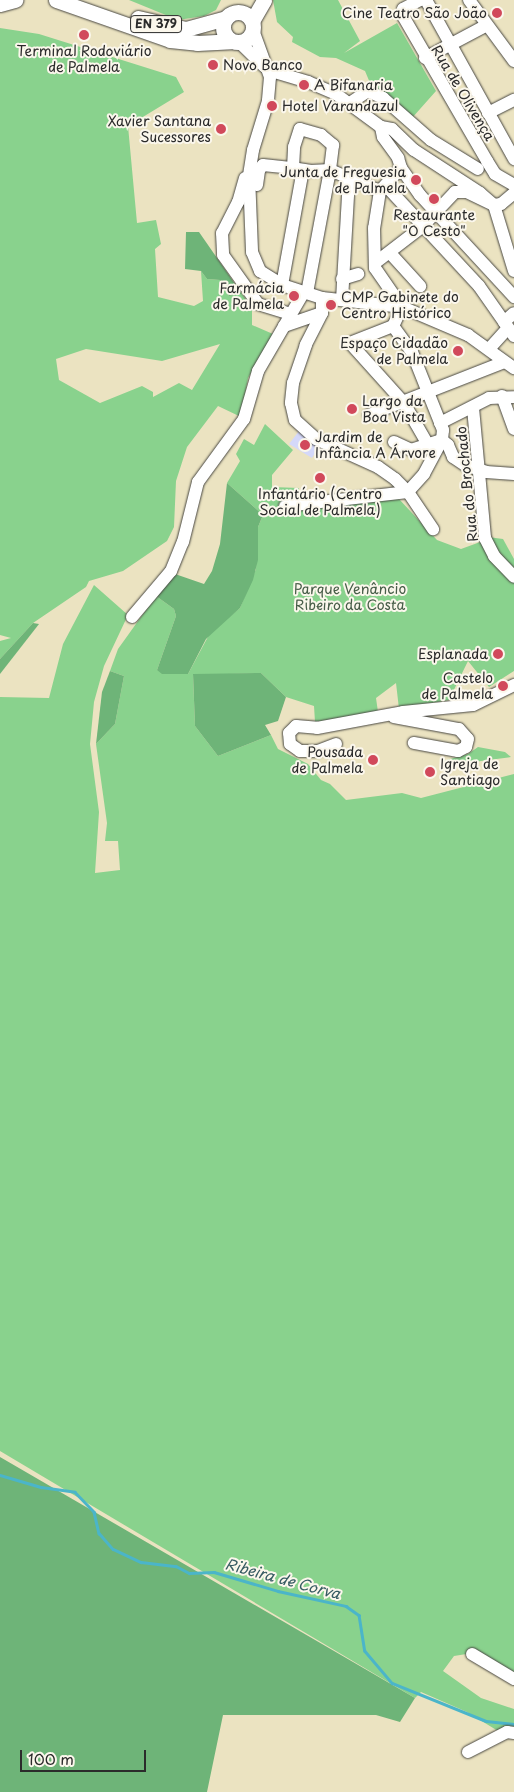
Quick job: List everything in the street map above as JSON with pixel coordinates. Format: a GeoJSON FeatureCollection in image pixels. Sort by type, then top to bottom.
{"type":"FeatureCollection","features":[{"type":"Feature","properties":{"kind":"main road"},"geometry":{"type":"LineString","coordinates":[[0,4],[15,0]]}},
{"type":"Feature","properties":{"kind":"main road","name":"EN 379"},"geometry":{"type":"LineString","coordinates":[[56,0],[170,40],[197,43],[235,41]]}},
{"type":"Feature","properties":{"kind":"main road","name":"EN 379"},"geometry":{"type":"LineString","coordinates":[[88,0],[172,28],[200,27],[233,10]]}},
{"type":"Feature","properties":{"kind":"main road"},"geometry":{"type":"LineString","coordinates":[[252,25],[246,14],[233,10],[223,30],[235,41],[248,38],[264,0]]}},
{"type":"Feature","properties":{"kind":"street","name":"Rua de Olivença"},"geometry":{"type":"LineString","coordinates":[[420,0],[406,7],[402,14],[424,58],[495,174],[514,185]]}},
{"type":"Feature","properties":{"kind":"street"},"geometry":{"type":"LineString","coordinates":[[426,0],[514,159]]}},
{"type":"Feature","properties":{"kind":"street"},"geometry":{"type":"LineString","coordinates":[[469,0],[514,61]]}},
{"type":"Feature","properties":{"kind":"street"},"geometry":{"type":"LineString","coordinates":[[252,25],[268,70],[268,101],[240,197],[222,233],[223,255],[258,304],[291,314]]}},
{"type":"Feature","properties":{"kind":"street"},"geometry":{"type":"LineString","coordinates":[[424,58],[487,25]]}},
{"type":"Feature","properties":{"kind":"street"},"geometry":{"type":"LineString","coordinates":[[235,41],[268,70],[308,82],[350,103],[381,127],[392,129],[436,164],[494,205],[514,271]]}},
{"type":"Feature","properties":{"kind":"street"},"geometry":{"type":"LineString","coordinates":[[350,103],[368,91],[396,106],[446,150],[478,169]]}},
{"type":"Feature","properties":{"kind":"street"},"geometry":{"type":"LineString","coordinates":[[488,113],[514,100]]}},
{"type":"Feature","properties":{"kind":"street"},"geometry":{"type":"LineString","coordinates":[[381,127],[383,137],[398,158],[400,168],[436,213],[514,297]]}},
{"type":"Feature","properties":{"kind":"street"},"geometry":{"type":"LineString","coordinates":[[132,617],[171,571],[180,552],[198,482],[244,420],[258,371],[305,292],[330,170],[333,145],[321,135],[300,129],[294,147],[298,169],[282,284]]}},
{"type":"Feature","properties":{"kind":"street"},"geometry":{"type":"LineString","coordinates":[[436,164],[446,150]]}},
{"type":"Feature","properties":{"kind":"street"},"geometry":{"type":"LineString","coordinates":[[251,159],[251,230],[254,262],[264,275],[282,284],[322,298],[402,307],[463,333],[489,349],[509,365]]}},
{"type":"Feature","properties":{"kind":"street"},"geometry":{"type":"LineString","coordinates":[[251,230],[260,167],[270,164],[298,169],[330,170],[383,189],[474,280],[509,329]]}},
{"type":"Feature","properties":{"kind":"street"},"geometry":{"type":"LineString","coordinates":[[400,168],[383,189],[374,228],[375,263],[402,307]]}},
{"type":"Feature","properties":{"kind":"street"},"geometry":{"type":"LineString","coordinates":[[342,300],[349,177]]}},
{"type":"Feature","properties":{"kind":"street"},"geometry":{"type":"LineString","coordinates":[[375,263],[422,227],[459,190],[494,205],[501,204],[514,193]]}},
{"type":"Feature","properties":{"kind":"street"},"geometry":{"type":"LineString","coordinates":[[390,253],[420,286]]}},
{"type":"Feature","properties":{"kind":"street"},"geometry":{"type":"LineString","coordinates":[[342,279],[358,274]]}},
{"type":"Feature","properties":{"kind":"street"},"geometry":{"type":"LineString","coordinates":[[322,298],[322,314],[306,345],[293,383],[291,403],[295,420],[316,439],[378,467],[408,492],[433,529]]}},
{"type":"Feature","properties":{"kind":"street"},"geometry":{"type":"LineString","coordinates":[[402,307],[394,326],[350,343],[404,403],[427,443]]}},
{"type":"Feature","properties":{"kind":"street"},"geometry":{"type":"LineString","coordinates":[[489,349],[509,329],[514,313]]}},
{"type":"Feature","properties":{"kind":"street"},"geometry":{"type":"LineString","coordinates":[[284,326],[322,314]]}},
{"type":"Feature","properties":{"kind":"street"},"geometry":{"type":"LineString","coordinates":[[394,326],[412,352],[440,422],[442,440],[456,460],[478,470],[514,474]]}},
{"type":"Feature","properties":{"kind":"street"},"geometry":{"type":"LineString","coordinates":[[370,415],[428,392],[509,365]]}},
{"type":"Feature","properties":{"kind":"street"},"geometry":{"type":"LineString","coordinates":[[440,422],[473,408],[481,401],[508,397],[514,429]]}},
{"type":"Feature","properties":{"kind":"street","name":"Rua do Brochado"},"geometry":{"type":"LineString","coordinates":[[473,408],[485,538],[494,556],[514,577]]}},
{"type":"Feature","properties":{"kind":"street"},"geometry":{"type":"LineString","coordinates":[[285,506],[408,492],[424,474],[442,440]]}},
{"type":"Feature","properties":{"kind":"street"},"geometry":{"type":"LineString","coordinates":[[394,442],[411,450],[427,443],[442,440]]}},
{"type":"Feature","properties":{"kind":"street"},"geometry":{"type":"LineString","coordinates":[[336,744],[318,751],[300,751],[290,744],[289,733],[296,726],[317,728],[382,716],[473,705],[514,684]]}},
{"type":"Feature","properties":{"kind":"street"},"geometry":{"type":"LineString","coordinates":[[382,716],[459,729],[468,739],[466,747],[458,751],[414,743]]}},
{"type":"Feature","properties":{"kind":"street"},"geometry":{"type":"LineString","coordinates":[[472,1654],[514,1678]]}},
{"type":"Feature","properties":{"kind":"street"},"geometry":{"type":"LineString","coordinates":[[468,1752],[507,1732],[514,1733]]}},
{"type":"Feature","properties":{"kind":"shaded area","name":"Jardim de Infância A Árvore"},"geometry":{"type":"Polygon","coordinates":[[[299,431],[320,445],[312,458],[289,444],[299,431]]]}},
{"type":"Feature","properties":{"kind":"green space"},"geometry":{"type":"Polygon","coordinates":[[[129,0],[221,0],[216,10],[204,16],[178,20],[129,0]]]}},
{"type":"Feature","properties":{"kind":"green space"},"geometry":{"type":"Polygon","coordinates":[[[273,0],[338,0],[360,41],[344,53],[397,23],[436,91],[412,118],[373,90],[365,71],[336,58],[320,57],[292,42],[293,37],[277,22],[273,0]]]}},
{"type":"Feature","properties":{"kind":"green space"},"geometry":{"type":"Polygon","coordinates":[[[0,28],[39,34],[176,77],[184,92],[128,126],[137,223],[156,220],[161,244],[155,249],[158,297],[194,306],[203,301],[201,271],[207,279],[220,280],[229,296],[242,294],[252,307],[252,325],[273,334],[248,378],[241,417],[218,406],[187,447],[176,481],[174,527],[167,541],[123,571],[89,581],[86,587],[33,623],[0,659],[0,641],[11,638],[0,635],[0,28]],[[220,344],[162,361],[86,349],[56,359],[59,380],[100,403],[142,386],[153,392],[153,397],[179,383],[192,390],[220,344]]]}},
{"type":"Feature","properties":{"kind":"green space"},"geometry":{"type":"Polygon","coordinates":[[[186,232],[199,232],[242,294],[229,296],[220,280],[207,279],[201,271],[185,269],[186,232]]]}},
{"type":"Feature","properties":{"kind":"green space","name":"Parque Venâncio Ribeiro da Costa"},"geometry":{"type":"Polygon","coordinates":[[[265,424],[293,450],[272,475],[272,487],[299,488],[299,496],[287,505],[399,499],[437,540],[461,549],[483,541],[514,579],[514,671],[489,687],[468,661],[449,700],[399,709],[396,683],[376,698],[378,712],[315,722],[314,706],[286,697],[261,673],[193,675],[195,726],[218,756],[271,735],[278,749],[308,764],[321,780],[330,784],[346,800],[402,793],[421,798],[514,774],[514,1678],[479,1652],[454,1656],[443,1671],[481,1698],[514,1709],[514,1728],[498,1731],[467,1712],[421,1692],[415,1698],[0,1451],[0,697],[49,698],[63,644],[94,585],[128,615],[104,666],[94,702],[90,744],[99,812],[95,873],[120,870],[118,841],[105,841],[107,823],[96,744],[115,724],[124,676],[110,671],[118,649],[156,596],[174,609],[176,616],[157,670],[188,674],[210,633],[240,608],[256,569],[258,527],[263,515],[227,483],[240,461],[236,454],[244,439],[254,445],[265,424]]]}},
{"type":"Feature","properties":{"kind":"green space"},"geometry":{"type":"Polygon","coordinates":[[[227,483],[263,515],[258,527],[258,560],[253,580],[240,608],[206,639],[188,674],[162,674],[157,670],[176,616],[174,609],[156,596],[175,574],[204,584],[212,571],[220,544],[227,483]]]}},
{"type":"Feature","properties":{"kind":"green space"},"geometry":{"type":"Polygon","coordinates":[[[488,537],[503,539],[514,559],[514,572],[488,537]]]}},
{"type":"Feature","properties":{"kind":"green space"},"geometry":{"type":"Polygon","coordinates":[[[33,623],[39,624],[0,674],[0,659],[33,623]]]}},
{"type":"Feature","properties":{"kind":"green space"},"geometry":{"type":"Polygon","coordinates":[[[110,671],[124,676],[115,724],[96,744],[102,692],[110,671]]]}},
{"type":"Feature","properties":{"kind":"green space"},"geometry":{"type":"Polygon","coordinates":[[[261,673],[286,697],[278,721],[265,725],[271,735],[218,756],[195,726],[193,674],[261,673]]]}},
{"type":"Feature","properties":{"kind":"green space"},"geometry":{"type":"Polygon","coordinates":[[[478,747],[505,752],[511,757],[443,766],[443,761],[468,754],[478,747]]]}},
{"type":"Feature","properties":{"kind":"green space"},"geometry":{"type":"Polygon","coordinates":[[[0,1457],[415,1698],[400,1722],[376,1715],[223,1715],[207,1792],[0,1792],[0,1457]]]}},
{"type":"Feature","properties":{"kind":"waterway","name":"Ribeira de Corva"},"geometry":{"type":"LineString","coordinates":[[0,1475],[41,1487],[75,1492],[94,1512],[99,1533],[113,1549],[141,1562],[176,1566],[189,1573],[214,1572],[278,1591],[346,1606],[359,1615],[365,1651],[392,1683],[486,1721],[514,1724]]}},
{"type":"Feature","properties":{"kind":"place","name":"Cine Teatro São João"},"geometry":{"type":"Point","coordinates":[497,13]}},
{"type":"Feature","properties":{"kind":"place","name":"Terminal Rodoviário de Palmela"},"geometry":{"type":"Point","coordinates":[84,35]}},
{"type":"Feature","properties":{"kind":"place","name":"Novo Banco"},"geometry":{"type":"Point","coordinates":[213,65]}},
{"type":"Feature","properties":{"kind":"place","name":"A Bifanaria"},"geometry":{"type":"Point","coordinates":[304,85]}},
{"type":"Feature","properties":{"kind":"place","name":"Hotel Varandazul"},"geometry":{"type":"Point","coordinates":[272,106]}},
{"type":"Feature","properties":{"kind":"place","name":"Xavier Santana Sucessores"},"geometry":{"type":"Point","coordinates":[221,129]}},
{"type":"Feature","properties":{"kind":"place","name":"Junta de Freguesia de Palmela"},"geometry":{"type":"Point","coordinates":[416,180]}},
{"type":"Feature","properties":{"kind":"place","name":"Restaurante \"O Cesto\""},"geometry":{"type":"Point","coordinates":[434,199]}},
{"type":"Feature","properties":{"kind":"place","name":"Farmácia de Palmela"},"geometry":{"type":"Point","coordinates":[294,296]}},
{"type":"Feature","properties":{"kind":"place","name":"CMP Gabinete do Centro Histórico"},"geometry":{"type":"Point","coordinates":[331,305]}},
{"type":"Feature","properties":{"kind":"place","name":"Espaço Cidadão de Palmela"},"geometry":{"type":"Point","coordinates":[458,351]}},
{"type":"Feature","properties":{"kind":"place","name":"Largo da Boa Vista"},"geometry":{"type":"Point","coordinates":[352,409]}},
{"type":"Feature","properties":{"kind":"place","name":"Jardim de Infância A Árvore"},"geometry":{"type":"Point","coordinates":[305,445]}},
{"type":"Feature","properties":{"kind":"place","name":"Infantário (Centro Social de Palmela)"},"geometry":{"type":"Point","coordinates":[320,478]}},
{"type":"Feature","properties":{"kind":"place","name":"Esplanada"},"geometry":{"type":"Point","coordinates":[498,654]}},
{"type":"Feature","properties":{"kind":"place","name":"Castelo de Palmela"},"geometry":{"type":"Point","coordinates":[503,686]}},
{"type":"Feature","properties":{"kind":"place","name":"Pousada de Palmela"},"geometry":{"type":"Point","coordinates":[373,760]}},
{"type":"Feature","properties":{"kind":"place","name":"Igreja de Santiago"},"geometry":{"type":"Point","coordinates":[430,772]}}]}
